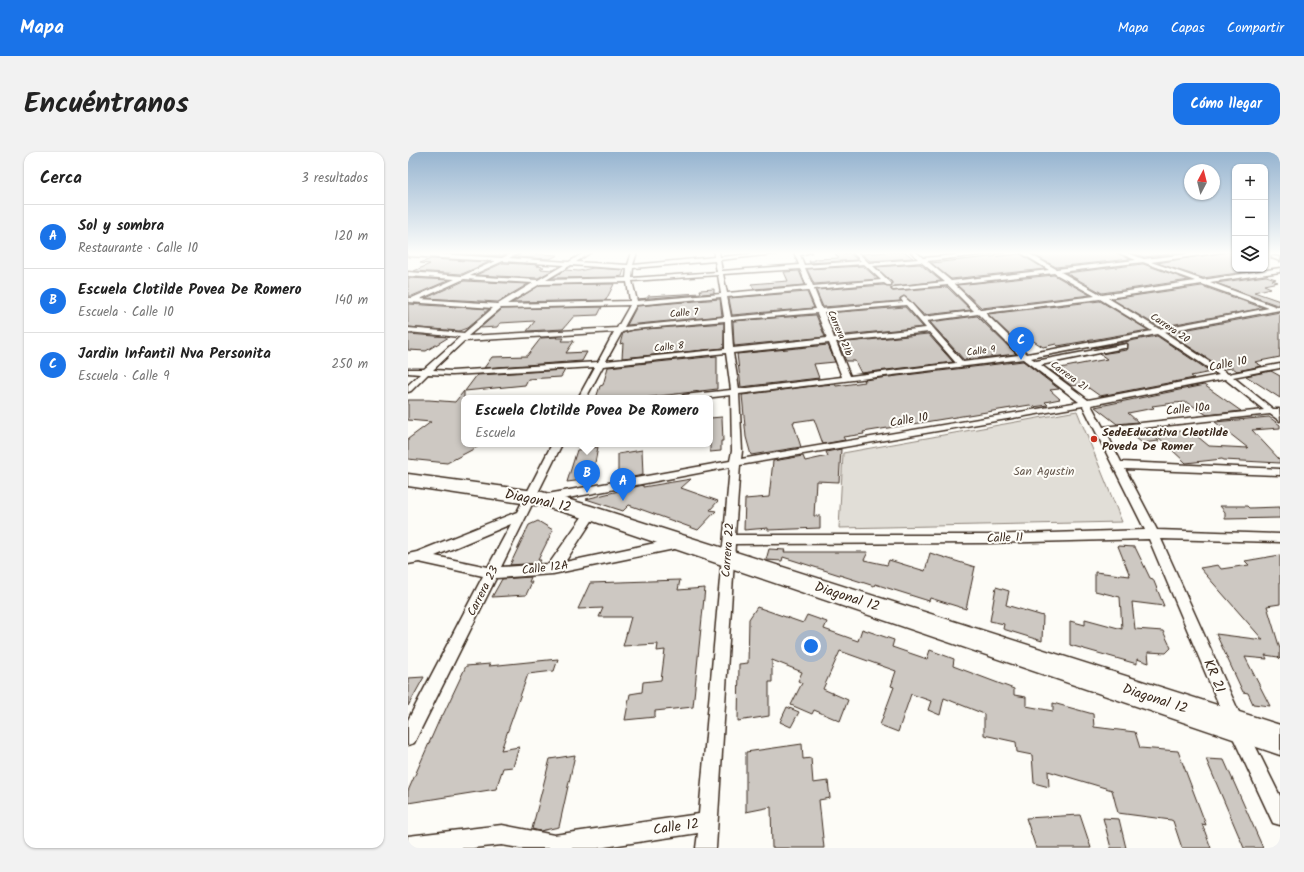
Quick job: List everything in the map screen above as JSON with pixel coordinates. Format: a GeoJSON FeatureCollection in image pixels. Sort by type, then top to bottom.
{"type":"FeatureCollection","features":[{"type":"Feature","properties":{"kind":"highway","name":"Diagonal 12"},"geometry":{"type":"LineString","coordinates":[[408,480],[530,504],[591,513],[682,542],[729,549],[1280,740]]}},
{"type":"Feature","properties":{"kind":"street"},"geometry":{"type":"LineString","coordinates":[[410,301],[449,284]]}},
{"type":"Feature","properties":{"kind":"street"},"geometry":{"type":"LineString","coordinates":[[408,389],[499,306],[534,284]]}},
{"type":"Feature","properties":{"kind":"street"},"geometry":{"type":"LineString","coordinates":[[584,395],[634,303],[630,284]]}},
{"type":"Feature","properties":{"kind":"street","name":"Carrera 22"},"geometry":{"type":"LineString","coordinates":[[706,848],[729,549],[734,463],[737,452],[735,392],[729,351],[728,319],[722,284]]}},
{"type":"Feature","properties":{"kind":"street"},"geometry":{"type":"LineString","coordinates":[[410,301],[499,306],[634,303],[841,284]]}},
{"type":"Feature","properties":{"kind":"street"},"geometry":{"type":"LineString","coordinates":[[890,284],[923,319],[961,364]]}},
{"type":"Feature","properties":{"kind":"street"},"geometry":{"type":"LineString","coordinates":[[895,289],[946,284]]}},
{"type":"Feature","properties":{"kind":"street","name":"Carrera 21"},"geometry":{"type":"LineString","coordinates":[[951,284],[1025,357],[1086,403],[1153,534]]}},
{"type":"Feature","properties":{"kind":"street","name":"Carrera 20"},"geometry":{"type":"LineString","coordinates":[[1081,284],[1103,297],[1161,337],[1226,376],[1276,411],[1280,418]]}},
{"type":"Feature","properties":{"kind":"street"},"geometry":{"type":"LineString","coordinates":[[923,319],[1103,297],[1186,284]]}},
{"type":"Feature","properties":{"kind":"street"},"geometry":{"type":"LineString","coordinates":[[1209,284],[1279,311]]}},
{"type":"Feature","properties":{"kind":"street","name":"Carrera 21b"},"geometry":{"type":"LineString","coordinates":[[809,287],[847,378]]}},
{"type":"Feature","properties":{"kind":"street","name":"Calle 7"},"geometry":{"type":"LineString","coordinates":[[408,330],[464,337],[620,330],[634,327],[908,303]]}},
{"type":"Feature","properties":{"kind":"street"},"geometry":{"type":"LineString","coordinates":[[1204,331],[1279,311]]}},
{"type":"Feature","properties":{"kind":"street","name":"Calle 9"},"geometry":{"type":"LineString","coordinates":[[1161,337],[1279,311]]}},
{"type":"Feature","properties":{"kind":"street","name":"Calle 8"},"geometry":{"type":"LineString","coordinates":[[408,371],[425,373],[452,373],[600,364],[931,330]]}},
{"type":"Feature","properties":{"kind":"street","name":"Calle 9"},"geometry":{"type":"LineString","coordinates":[[710,395],[1025,357],[1182,335]]}},
{"type":"Feature","properties":{"kind":"street"},"geometry":{"type":"LineString","coordinates":[[1034,364],[1135,344]]}},
{"type":"Feature","properties":{"kind":"street","name":"Calle 10"},"geometry":{"type":"LineString","coordinates":[[413,558],[530,504],[734,463],[1086,403],[1280,366]]}},
{"type":"Feature","properties":{"kind":"street","name":"Calle 10a"},"geometry":{"type":"LineString","coordinates":[[1099,430],[1276,411]]}},
{"type":"Feature","properties":{"kind":"street","name":"Carrera 23"},"geometry":{"type":"LineString","coordinates":[[408,737],[492,573],[530,504],[556,447]]}},
{"type":"Feature","properties":{"kind":"street"},"geometry":{"type":"LineString","coordinates":[[1118,465],[1280,472]]}},
{"type":"Feature","properties":{"kind":"street"},"geometry":{"type":"LineString","coordinates":[[553,569],[591,513]]}},
{"type":"Feature","properties":{"kind":"street","name":"Calle 11"},"geometry":{"type":"LineString","coordinates":[[729,549],[1153,534],[1280,538]]}},
{"type":"Feature","properties":{"kind":"street","name":"KR 21"},"geometry":{"type":"LineString","coordinates":[[1153,534],[1236,725],[1280,816]]}},
{"type":"Feature","properties":{"kind":"street","name":"Calle 12A"},"geometry":{"type":"LineString","coordinates":[[413,558],[492,573],[553,569],[682,542]]}},
{"type":"Feature","properties":{"kind":"street","name":"Calle 12"},"geometry":{"type":"LineString","coordinates":[[408,846],[502,835],[554,845],[708,822]]}},
{"type":"Feature","properties":{"kind":"green space","name":"San Agustin"},"geometry":{"type":"Polygon","coordinates":[[[1077,411],[1122,522],[839,528],[843,453],[1077,411]]]}},
{"type":"Feature","properties":{"kind":"building"},"geometry":{"type":"Polygon","coordinates":[[[408,284],[439,284],[412,296],[408,296],[408,284]]]}},
{"type":"Feature","properties":{"kind":"building"},"geometry":{"type":"Polygon","coordinates":[[[456,284],[527,284],[498,302],[426,298],[456,284]]]}},
{"type":"Feature","properties":{"kind":"building"},"geometry":{"type":"Polygon","coordinates":[[[614,284],[606,300],[513,302],[540,285],[614,284]]]}},
{"type":"Feature","properties":{"kind":"building"},"geometry":{"type":"Polygon","coordinates":[[[751,284],[805,285],[754,289],[751,284]]]}},
{"type":"Feature","properties":{"kind":"building"},"geometry":{"type":"Polygon","coordinates":[[[891,284],[909,284],[895,286],[891,288],[893,291],[947,287],[971,310],[924,315],[904,296],[900,298],[900,301],[823,307],[816,290],[884,285],[891,286],[891,284]]]}},
{"type":"Feature","properties":{"kind":"building"},"geometry":{"type":"Polygon","coordinates":[[[1071,284],[1090,295],[982,308],[957,285],[1071,284]]]}},
{"type":"Feature","properties":{"kind":"building"},"geometry":{"type":"Polygon","coordinates":[[[1087,284],[1159,284],[1102,293],[1087,284]]]}},
{"type":"Feature","properties":{"kind":"building"},"geometry":{"type":"Polygon","coordinates":[[[1220,284],[1266,284],[1264,285],[1271,288],[1254,292],[1280,301],[1280,305],[1220,284]]]}},
{"type":"Feature","properties":{"kind":"building"},"geometry":{"type":"Polygon","coordinates":[[[1202,286],[1263,308],[1159,327],[1112,299],[1202,286]]]}},
{"type":"Feature","properties":{"kind":"building"},"geometry":{"type":"Polygon","coordinates":[[[714,289],[714,293],[638,299],[648,298],[648,296],[701,293],[700,290],[714,289]]]}},
{"type":"Feature","properties":{"kind":"building"},"geometry":{"type":"Polygon","coordinates":[[[807,292],[814,308],[732,315],[729,298],[807,292]]]}},
{"type":"Feature","properties":{"kind":"building"},"geometry":{"type":"Polygon","coordinates":[[[720,299],[722,316],[627,325],[637,306],[720,299]]]}},
{"type":"Feature","properties":{"kind":"building"},"geometry":{"type":"Polygon","coordinates":[[[1100,301],[1148,330],[1058,346],[1056,344],[1043,347],[1032,340],[1017,342],[988,314],[1100,301]]]}},
{"type":"Feature","properties":{"kind":"building"},"geometry":{"type":"Polygon","coordinates":[[[408,304],[489,309],[467,328],[459,331],[408,327],[408,304]]]}},
{"type":"Feature","properties":{"kind":"building"},"geometry":{"type":"Polygon","coordinates":[[[602,307],[598,315],[574,316],[563,329],[527,331],[535,321],[500,323],[497,327],[480,328],[502,309],[602,307]]]}},
{"type":"Feature","properties":{"kind":"building"},"geometry":{"type":"Polygon","coordinates":[[[905,307],[923,327],[835,336],[826,313],[905,307]]]}},
{"type":"Feature","properties":{"kind":"building"},"geometry":{"type":"Polygon","coordinates":[[[1280,312],[1280,357],[1255,362],[1262,366],[1237,371],[1233,368],[1224,369],[1168,333],[1280,312]]]}},
{"type":"Feature","properties":{"kind":"building"},"geometry":{"type":"Polygon","coordinates":[[[816,315],[825,337],[734,346],[733,321],[816,315]]]}},
{"type":"Feature","properties":{"kind":"building"},"geometry":{"type":"Polygon","coordinates":[[[977,316],[1016,354],[964,360],[930,322],[977,316]]]}},
{"type":"Feature","properties":{"kind":"building"},"geometry":{"type":"Polygon","coordinates":[[[724,323],[724,348],[622,358],[623,343],[620,344],[623,333],[634,330],[724,323]]]}},
{"type":"Feature","properties":{"kind":"building"},"geometry":{"type":"Polygon","coordinates":[[[408,334],[449,337],[426,351],[408,350],[408,334]]]}},
{"type":"Feature","properties":{"kind":"building"},"geometry":{"type":"Polygon","coordinates":[[[928,334],[953,362],[861,373],[855,361],[846,361],[838,343],[928,334]]]}},
{"type":"Feature","properties":{"kind":"building"},"geometry":{"type":"Polygon","coordinates":[[[1157,336],[1211,372],[1191,376],[1194,378],[1100,396],[1083,384],[1072,386],[1050,370],[1107,359],[1100,354],[1127,350],[1128,344],[1091,348],[1157,336]]]}},
{"type":"Feature","properties":{"kind":"building"},"geometry":{"type":"Polygon","coordinates":[[[557,337],[556,338],[564,338],[562,341],[574,341],[566,353],[587,352],[582,361],[484,368],[492,357],[527,356],[541,338],[557,337]]]}},
{"type":"Feature","properties":{"kind":"building"},"geometry":{"type":"Polygon","coordinates":[[[828,345],[835,362],[814,364],[819,378],[741,387],[737,354],[828,345]]]}},
{"type":"Feature","properties":{"kind":"building"},"geometry":{"type":"Polygon","coordinates":[[[717,356],[717,389],[668,395],[597,395],[600,386],[603,385],[608,367],[717,356]]]}},
{"type":"Feature","properties":{"kind":"building"},"geometry":{"type":"Polygon","coordinates":[[[1023,361],[1059,389],[1050,390],[1060,399],[1045,402],[1048,405],[1033,407],[1030,405],[863,432],[864,434],[843,437],[845,440],[823,444],[814,419],[793,422],[801,447],[751,455],[746,437],[742,395],[822,385],[835,384],[836,386],[865,382],[864,380],[1023,361]]]}},
{"type":"Feature","properties":{"kind":"building"},"geometry":{"type":"Polygon","coordinates":[[[565,370],[561,377],[528,379],[525,385],[465,391],[477,375],[565,370]]]}},
{"type":"Feature","properties":{"kind":"building"},"geometry":{"type":"Polygon","coordinates":[[[1271,371],[1280,376],[1280,398],[1246,376],[1271,371]]]}},
{"type":"Feature","properties":{"kind":"building"},"geometry":{"type":"Polygon","coordinates":[[[1204,385],[1241,411],[1207,415],[1187,402],[1174,403],[1152,406],[1154,408],[1128,413],[1138,422],[1117,424],[1095,407],[1204,385]]]}},
{"type":"Feature","properties":{"kind":"building"},"geometry":{"type":"Polygon","coordinates":[[[464,391],[464,395],[461,395],[461,447],[477,447],[447,463],[408,459],[408,439],[431,422],[408,420],[408,400],[455,402],[464,391]]]}},
{"type":"Feature","properties":{"kind":"building"},"geometry":{"type":"Polygon","coordinates":[[[722,417],[723,441],[721,441],[721,451],[710,452],[710,447],[713,447],[713,418],[722,417]]]}},
{"type":"Feature","properties":{"kind":"building"},"geometry":{"type":"Polygon","coordinates":[[[1269,417],[1280,425],[1280,428],[1252,430],[1280,460],[1280,463],[1222,459],[1186,463],[1156,435],[1180,431],[1183,434],[1192,432],[1209,446],[1248,448],[1215,422],[1269,417]]]}},
{"type":"Feature","properties":{"kind":"building"},"geometry":{"type":"Polygon","coordinates":[[[1146,429],[1159,441],[1142,443],[1128,431],[1146,429]]]}},
{"type":"Feature","properties":{"kind":"building"},"geometry":{"type":"Polygon","coordinates":[[[598,447],[592,479],[567,482],[577,450],[598,447]]]}},
{"type":"Feature","properties":{"kind":"building"},"geometry":{"type":"Polygon","coordinates":[[[841,449],[839,482],[816,481],[814,516],[820,516],[820,528],[768,530],[768,528],[744,530],[745,499],[769,497],[773,461],[803,456],[805,461],[828,456],[826,452],[841,449]]]}},
{"type":"Feature","properties":{"kind":"building"},"geometry":{"type":"Polygon","coordinates":[[[642,450],[643,475],[618,480],[618,454],[642,450]]]}},
{"type":"Feature","properties":{"kind":"building"},"geometry":{"type":"Polygon","coordinates":[[[691,479],[681,488],[718,501],[710,510],[716,511],[698,530],[629,505],[623,511],[586,499],[643,485],[643,487],[691,479]]]}},
{"type":"Feature","properties":{"kind":"building"},"geometry":{"type":"Polygon","coordinates":[[[1220,506],[1247,506],[1249,508],[1280,507],[1280,518],[1225,519],[1225,512],[1220,506]]]}},
{"type":"Feature","properties":{"kind":"building"},"geometry":{"type":"Polygon","coordinates":[[[538,521],[553,530],[538,560],[541,560],[539,563],[510,565],[529,525],[538,521]]]}},
{"type":"Feature","properties":{"kind":"building"},"geometry":{"type":"Polygon","coordinates":[[[1118,546],[1135,547],[1150,578],[1153,579],[1164,606],[1132,602],[1135,629],[1163,631],[1171,648],[1166,653],[1148,652],[1149,663],[1137,659],[1137,664],[1070,645],[1070,621],[1085,625],[1085,619],[1122,629],[1120,597],[1095,591],[1095,572],[1130,576],[1118,546]]]}},
{"type":"Feature","properties":{"kind":"building"},"geometry":{"type":"Polygon","coordinates":[[[769,549],[785,550],[784,552],[868,552],[864,560],[887,565],[889,560],[925,571],[930,553],[975,567],[966,609],[930,598],[929,601],[875,584],[874,586],[783,557],[782,561],[766,560],[769,549]]]}},
{"type":"Feature","properties":{"kind":"building"},"geometry":{"type":"Polygon","coordinates":[[[1280,555],[1280,604],[1267,606],[1280,649],[1280,659],[1278,657],[1265,655],[1267,659],[1245,657],[1270,706],[1253,704],[1248,693],[1243,692],[1216,634],[1263,640],[1200,568],[1218,565],[1221,569],[1249,565],[1245,561],[1280,555]]]}},
{"type":"Feature","properties":{"kind":"building"},"geometry":{"type":"Polygon","coordinates":[[[531,577],[529,582],[532,582],[526,595],[492,597],[502,579],[531,577]]]}},
{"type":"Feature","properties":{"kind":"building"},"geometry":{"type":"Polygon","coordinates":[[[680,580],[678,590],[705,588],[693,707],[655,711],[655,717],[625,720],[630,694],[642,692],[643,682],[661,680],[665,650],[657,651],[658,644],[623,646],[631,617],[599,617],[603,608],[578,609],[590,583],[680,580]]]}},
{"type":"Feature","properties":{"kind":"building"},"geometry":{"type":"Polygon","coordinates":[[[996,587],[1009,591],[1006,605],[1043,616],[1042,641],[1003,629],[1004,624],[990,621],[996,587]]]}},
{"type":"Feature","properties":{"kind":"building"},"geometry":{"type":"Polygon","coordinates":[[[757,607],[803,623],[807,615],[827,622],[824,629],[858,641],[862,629],[894,640],[892,647],[927,659],[930,650],[954,659],[953,666],[1014,689],[1014,695],[1026,697],[1026,706],[1053,711],[1053,703],[1093,714],[1094,727],[1135,732],[1140,748],[1178,751],[1206,825],[1202,824],[1211,848],[1182,848],[1173,821],[1171,820],[1118,813],[1112,790],[1048,771],[1049,787],[1034,783],[1032,755],[1017,752],[1016,742],[984,735],[984,714],[944,698],[940,715],[928,710],[931,701],[911,694],[898,732],[880,725],[894,687],[891,686],[896,671],[840,651],[823,689],[848,700],[840,721],[814,710],[812,714],[791,705],[802,683],[798,681],[802,672],[772,660],[772,682],[769,682],[769,716],[738,721],[739,664],[748,663],[749,619],[757,607]]]}},
{"type":"Feature","properties":{"kind":"building"},"geometry":{"type":"Polygon","coordinates":[[[558,659],[554,671],[528,674],[501,750],[519,747],[513,767],[503,768],[496,789],[408,803],[408,791],[441,716],[443,715],[466,666],[490,664],[489,666],[558,659]]]}},
{"type":"Feature","properties":{"kind":"building"},"geometry":{"type":"Polygon","coordinates":[[[424,677],[408,706],[408,678],[424,677]]]}},
{"type":"Feature","properties":{"kind":"building"},"geometry":{"type":"Polygon","coordinates":[[[787,707],[799,712],[791,727],[780,722],[787,707]]]}},
{"type":"Feature","properties":{"kind":"building"},"geometry":{"type":"Polygon","coordinates":[[[802,744],[803,759],[811,758],[813,783],[828,781],[830,798],[819,800],[824,848],[772,848],[771,807],[746,812],[746,752],[802,744]]]}},
{"type":"Feature","properties":{"kind":"building"},"geometry":{"type":"Polygon","coordinates":[[[575,755],[559,827],[540,831],[532,829],[550,759],[575,755]]]}},
{"type":"Feature","properties":{"kind":"building"},"geometry":{"type":"Polygon","coordinates":[[[1206,759],[1224,760],[1263,848],[1244,848],[1206,759]]]}},
{"type":"Feature","properties":{"kind":"building"},"geometry":{"type":"Polygon","coordinates":[[[1080,815],[1091,848],[1036,848],[1026,818],[1080,815]]]}},
{"type":"Feature","properties":{"kind":"building"},"geometry":{"type":"Polygon","coordinates":[[[1103,818],[1119,819],[1126,848],[1111,848],[1103,818]]]}},
{"type":"Feature","properties":{"kind":"place","name":"Jardin Infantil Nva Personita"},"geometry":{"type":"Point","coordinates":[1021,360]}},
{"type":"Feature","properties":{"kind":"place","name":"SedeEducativa Cleotilde Poveda De Romer"},"geometry":{"type":"Point","coordinates":[1094,439]}},
{"type":"Feature","properties":{"kind":"place","name":"Escuela Clotilde Povea De Romero"},"geometry":{"type":"Point","coordinates":[587,493]}},
{"type":"Feature","properties":{"kind":"place","name":"Sol y sombra"},"geometry":{"type":"Point","coordinates":[623,501]}}]}
